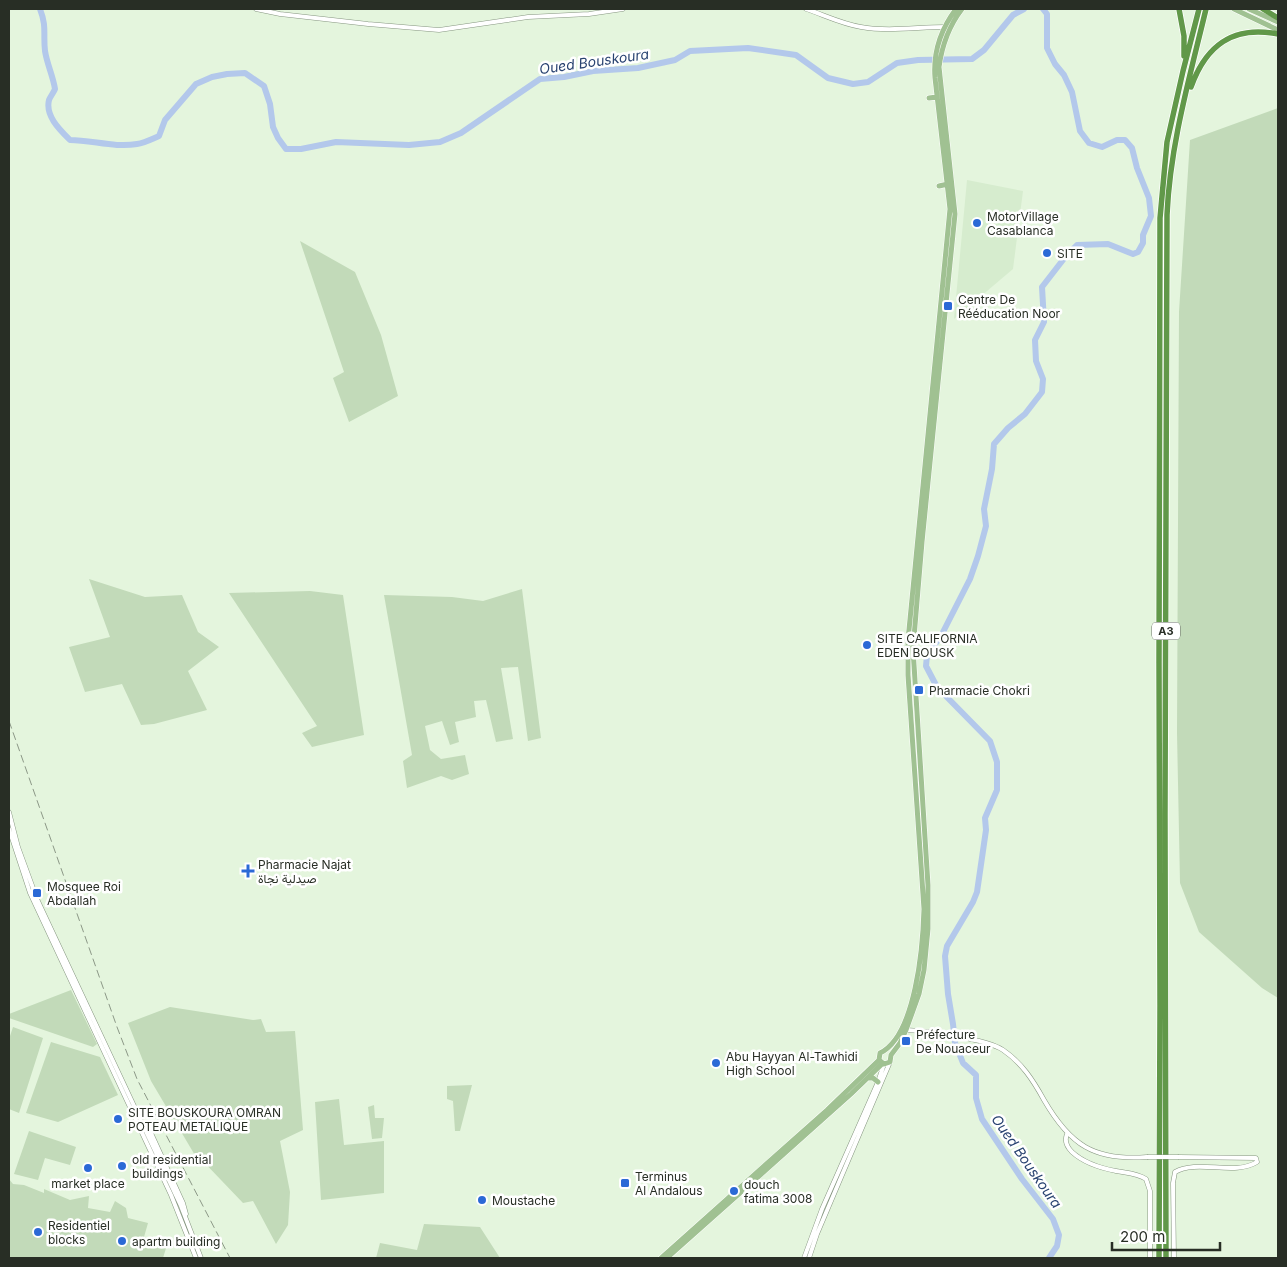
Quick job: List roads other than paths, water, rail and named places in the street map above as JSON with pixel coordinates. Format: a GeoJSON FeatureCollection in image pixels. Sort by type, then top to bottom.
{"type":"FeatureCollection","features":[{"type":"Feature","properties":{"kind":"highway"},"geometry":{"type":"LineString","coordinates":[[1179,9],[1184,36],[1182,71]]}},
{"type":"Feature","properties":{"kind":"highway","name":"A3"},"geometry":{"type":"LineString","coordinates":[[1159,1258],[1160,228],[1165,156],[1182,71],[1199,9]]}},
{"type":"Feature","properties":{"kind":"highway","name":"A3"},"geometry":{"type":"LineString","coordinates":[[1166,1258],[1167,215],[1173,153],[1206,9]]}},
{"type":"Feature","properties":{"kind":"highway"},"geometry":{"type":"LineString","coordinates":[[1263,9],[1278,18]]}},
{"type":"Feature","properties":{"kind":"highway"},"geometry":{"type":"LineString","coordinates":[[1184,105],[1199,67],[1219,44],[1246,32],[1278,34]]}},
{"type":"Feature","properties":{"kind":"main road"},"geometry":{"type":"LineString","coordinates":[[882,1063],[880,1053],[888,1053],[900,1043],[921,983],[928,929],[928,886],[920,794],[912,649],[932,422],[955,223],[937,97],[937,62],[944,34],[956,9]]}},
{"type":"Feature","properties":{"kind":"main road"},"geometry":{"type":"LineString","coordinates":[[947,28],[962,9]]}},
{"type":"Feature","properties":{"kind":"main road"},"geometry":{"type":"LineString","coordinates":[[1234,9],[1278,30]]}},
{"type":"Feature","properties":{"kind":"main road"},"geometry":{"type":"LineString","coordinates":[[1249,9],[1278,22]]}},
{"type":"Feature","properties":{"kind":"main road"},"geometry":{"type":"LineString","coordinates":[[937,62],[950,184]]}},
{"type":"Feature","properties":{"kind":"main road"},"geometry":{"type":"LineString","coordinates":[[928,98],[937,97]]}},
{"type":"Feature","properties":{"kind":"main road"},"geometry":{"type":"LineString","coordinates":[[940,186],[950,184]]}},
{"type":"Feature","properties":{"kind":"main road"},"geometry":{"type":"LineString","coordinates":[[661,1258],[827,1110],[882,1063],[890,1062],[888,1053]]}},
{"type":"Feature","properties":{"kind":"main road"},"geometry":{"type":"LineString","coordinates":[[667,1258],[882,1063]]}},
{"type":"Feature","properties":{"kind":"main road"},"geometry":{"type":"LineString","coordinates":[[867,1078],[873,1078],[878,1082]]}},
{"type":"Feature","properties":{"kind":"street"},"geometry":{"type":"LineString","coordinates":[[256,9],[280,14],[439,30],[528,17],[589,14],[623,9]]}},
{"type":"Feature","properties":{"kind":"street"},"geometry":{"type":"LineString","coordinates":[[806,9],[859,27],[947,28]]}},
{"type":"Feature","properties":{"kind":"street"},"geometry":{"type":"LineString","coordinates":[[932,28],[944,34]]}},
{"type":"Feature","properties":{"kind":"street"},"geometry":{"type":"LineString","coordinates":[[9,812],[20,853],[37,899],[142,1122],[151,1133],[184,1203],[186,1220],[201,1258]]}},
{"type":"Feature","properties":{"kind":"street"},"geometry":{"type":"LineString","coordinates":[[9,829],[30,893],[167,1186],[196,1258]]}},
{"type":"Feature","properties":{"kind":"street"},"geometry":{"type":"LineString","coordinates":[[905,1027],[996,1046],[1008,1054],[1031,1077],[1053,1115],[1067,1134],[1082,1145],[1104,1154],[1116,1157],[1256,1158],[1257,1162],[1248,1166],[1185,1168],[1175,1172],[1173,1183],[1174,1258]]}},
{"type":"Feature","properties":{"kind":"street"},"geometry":{"type":"LineString","coordinates":[[809,1258],[817,1234],[890,1062]]}},
{"type":"Feature","properties":{"kind":"street"},"geometry":{"type":"LineString","coordinates":[[804,1258],[822,1209],[878,1082],[882,1063]]}},
{"type":"Feature","properties":{"kind":"street"},"geometry":{"type":"LineString","coordinates":[[1067,1134],[1066,1142],[1069,1148],[1086,1162],[1104,1169],[1134,1174],[1146,1180],[1150,1191],[1150,1258]]}},
{"type":"Feature","properties":{"kind":"waterway","name":"Oued Bouskoura"},"geometry":{"type":"LineString","coordinates":[[40,9],[44,26],[45,51],[55,89],[49,100],[49,112],[54,122],[70,140],[120,145],[148,141],[159,136],[165,120],[196,84],[212,77],[245,73],[264,86],[270,104],[273,127],[286,149],[301,149],[336,142],[409,145],[440,142],[461,133],[540,79],[564,77],[593,71],[638,68],[675,60],[690,51],[748,48],[796,55],[828,78],[853,84],[868,82],[897,63],[918,60],[972,59],[984,50],[1013,15],[1024,9]]}},
{"type":"Feature","properties":{"kind":"waterway","name":"Oued Bouskoura"},"geometry":{"type":"LineString","coordinates":[[1043,9],[1047,14],[1047,48],[1072,92],[1080,131],[1089,143],[1102,147],[1117,140],[1125,140],[1132,148],[1137,168],[1149,198],[1151,216],[1143,235],[1143,243],[1138,252],[1133,254],[1108,244],[1077,245],[1042,287],[1044,322],[1035,340],[1036,361],[1043,379],[1042,392],[1025,414],[1008,428],[994,444],[992,469],[984,509],[986,526],[978,556],[970,579],[941,636],[927,655],[926,666],[937,687],[990,741],[997,762],[997,790],[985,818],[986,830],[977,892],[947,946],[945,956],[948,994],[955,1043],[963,1063],[976,1075],[976,1098],[982,1119],[1022,1179],[1053,1219],[1059,1235],[1057,1246],[1049,1258]]}},
{"type":"Feature","properties":{"kind":"railway"},"geometry":{"type":"LineString","coordinates":[[9,721],[137,1079],[230,1258]]}},
{"type":"Feature","properties":{"kind":"place","name":"MotorVillage Casablanca"},"geometry":{"type":"Point","coordinates":[977,223]}},
{"type":"Feature","properties":{"kind":"place","name":"SITE"},"geometry":{"type":"Point","coordinates":[1047,253]}},
{"type":"Feature","properties":{"kind":"place","name":"Centre De Rééducation Noor"},"geometry":{"type":"Point","coordinates":[948,306]}},
{"type":"Feature","properties":{"kind":"place","name":"SITE CALIFORNIA EDEN BOUSK"},"geometry":{"type":"Point","coordinates":[867,645]}},
{"type":"Feature","properties":{"kind":"place","name":"Pharmacie Chokri"},"geometry":{"type":"Point","coordinates":[919,690]}},
{"type":"Feature","properties":{"kind":"place","name":"Pharmacie Najat صيدلية نجاة"},"geometry":{"type":"Point","coordinates":[248,871]}},
{"type":"Feature","properties":{"kind":"place","name":"Mosquee Roi Abdallah"},"geometry":{"type":"Point","coordinates":[37,893]}},
{"type":"Feature","properties":{"kind":"place","name":"Préfecture De Nouaceur"},"geometry":{"type":"Point","coordinates":[906,1041]}},
{"type":"Feature","properties":{"kind":"place","name":"Abu Hayyan Al-Tawhidi High School"},"geometry":{"type":"Point","coordinates":[716,1063]}},
{"type":"Feature","properties":{"kind":"place","name":"SITE BOUSKOURA OMRAN POTEAU METALIQUE"},"geometry":{"type":"Point","coordinates":[118,1119]}},
{"type":"Feature","properties":{"kind":"place","name":"old residential buildings"},"geometry":{"type":"Point","coordinates":[122,1166]}},
{"type":"Feature","properties":{"kind":"place","name":"market place"},"geometry":{"type":"Point","coordinates":[88,1168]}},
{"type":"Feature","properties":{"kind":"place","name":"Terminus Al Andalous"},"geometry":{"type":"Point","coordinates":[625,1183]}},
{"type":"Feature","properties":{"kind":"place","name":"douch fatima 3008"},"geometry":{"type":"Point","coordinates":[734,1191]}},
{"type":"Feature","properties":{"kind":"place","name":"Moustache"},"geometry":{"type":"Point","coordinates":[482,1200]}},
{"type":"Feature","properties":{"kind":"place","name":"Residentiel blocks"},"geometry":{"type":"Point","coordinates":[38,1232]}},
{"type":"Feature","properties":{"kind":"place","name":"apartm building"},"geometry":{"type":"Point","coordinates":[122,1241]}}]}
